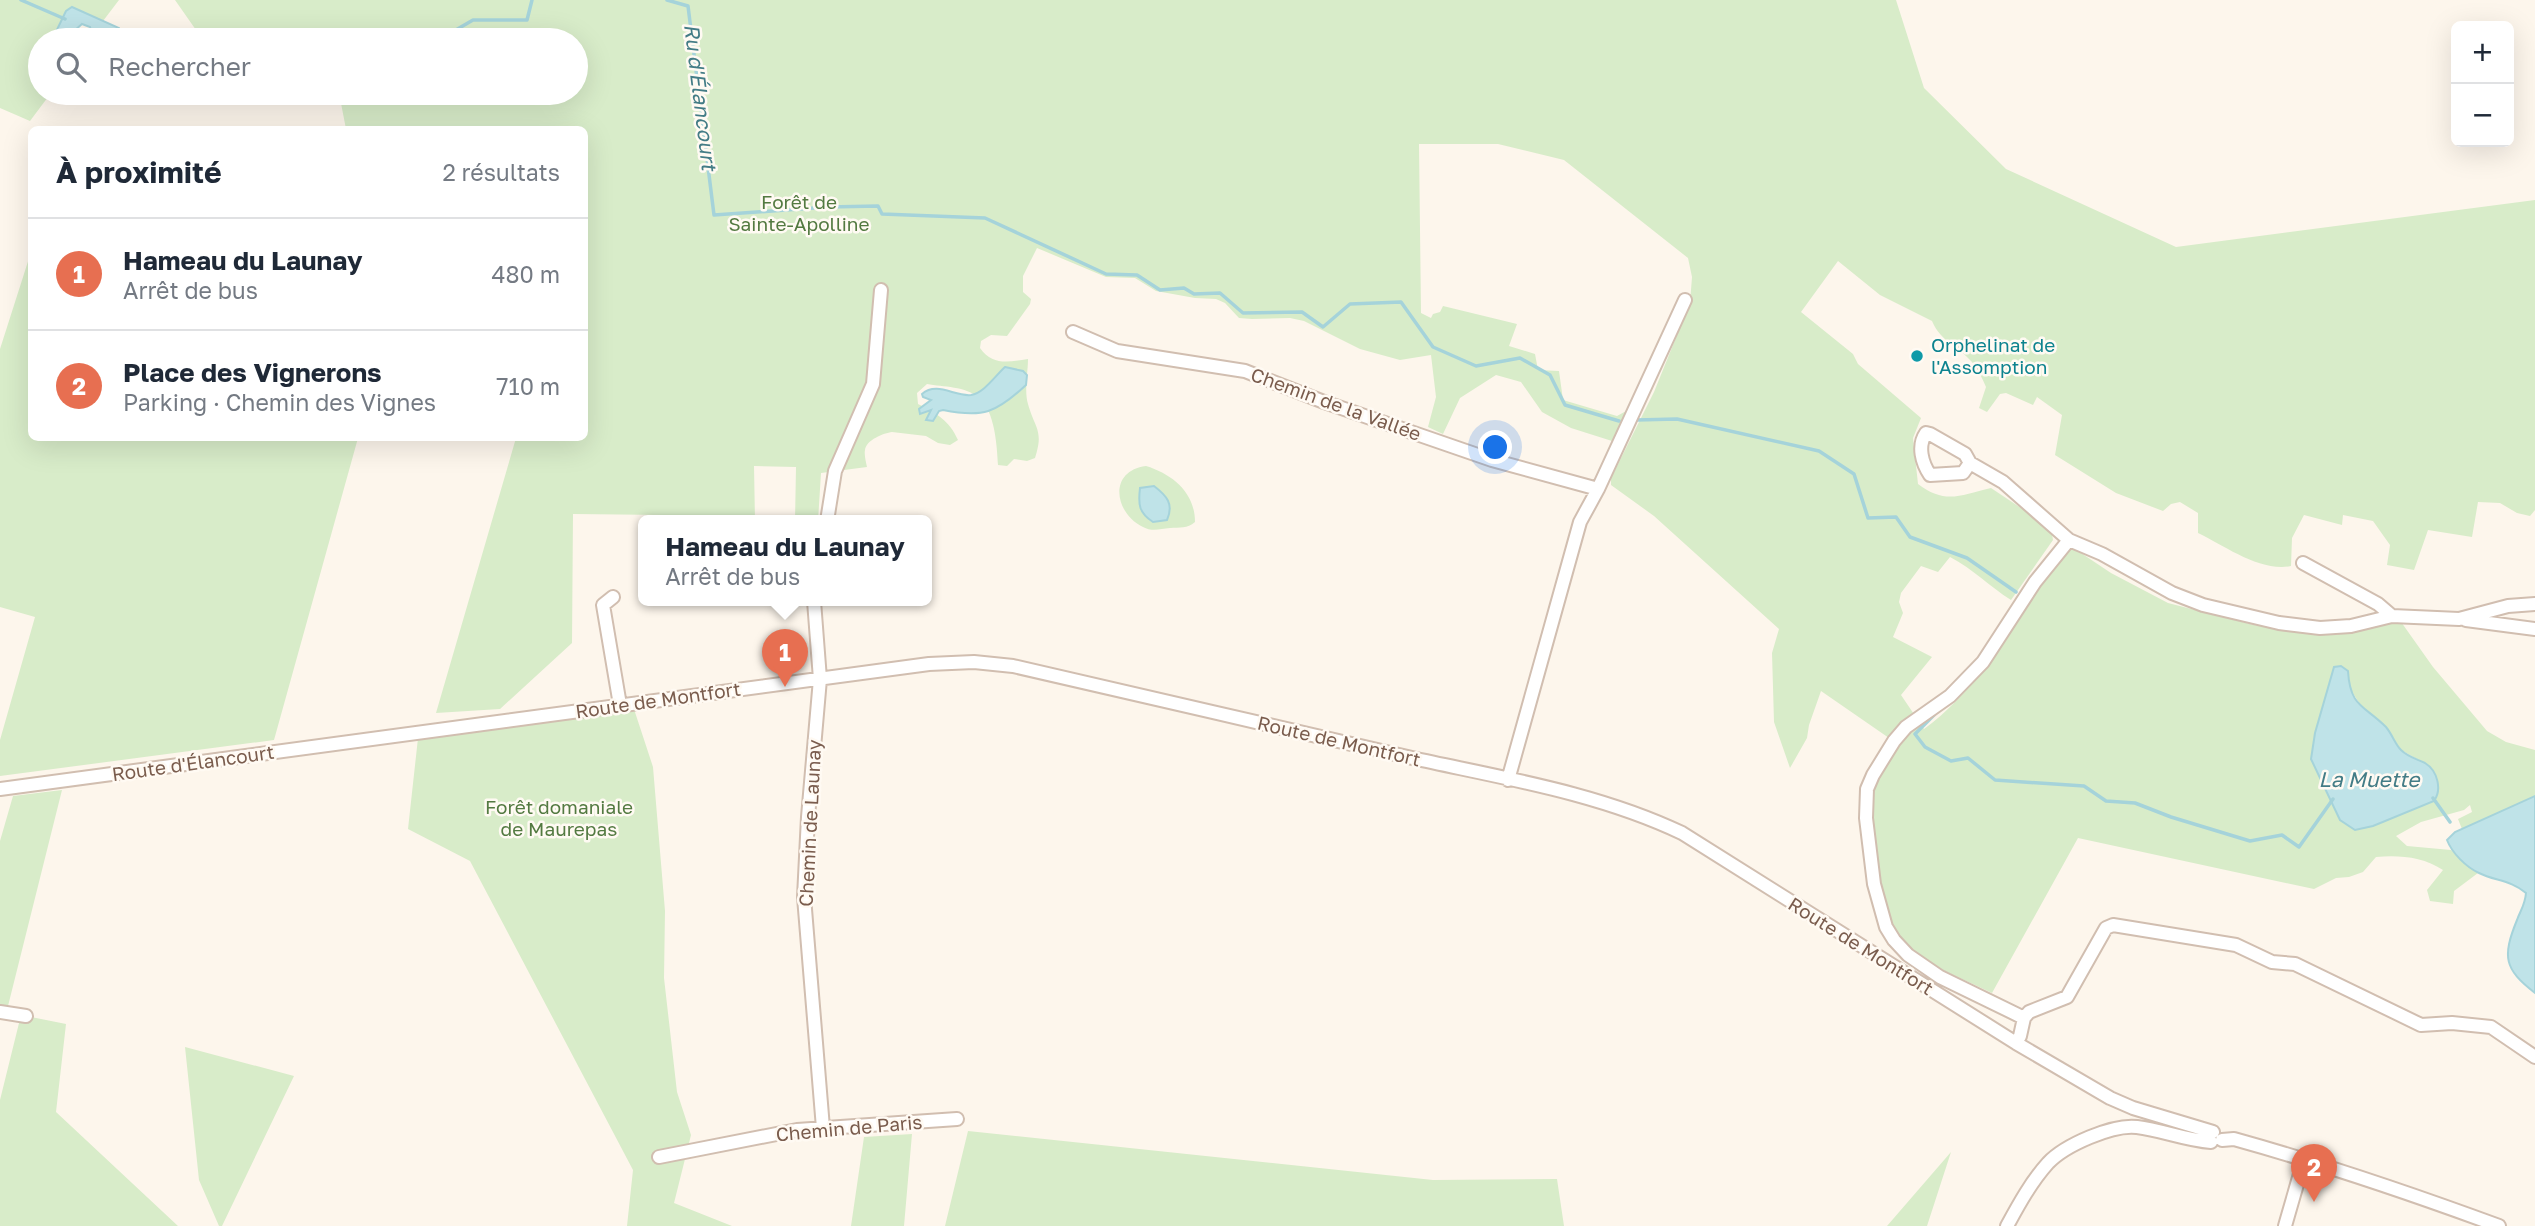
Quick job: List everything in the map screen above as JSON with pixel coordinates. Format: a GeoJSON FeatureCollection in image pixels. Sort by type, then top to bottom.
{"type":"FeatureCollection","features":[{"type":"Feature","properties":{"kind":"street"},"geometry":{"type":"LineString","coordinates":[[828,515],[835,471],[873,384],[881,290]]}},
{"type":"Feature","properties":{"kind":"street"},"geometry":{"type":"LineString","coordinates":[[1508,780],[1580,522],[1598,489],[1685,300]]}},
{"type":"Feature","properties":{"kind":"street","name":"Chemin de la Vallée"},"geometry":{"type":"LineString","coordinates":[[1073,332],[1117,351],[1245,371],[1324,402],[1492,460],[1598,489]]}},
{"type":"Feature","properties":{"kind":"street"},"geometry":{"type":"LineString","coordinates":[[1970,463],[2003,482],[2069,540],[2102,554],[2172,593],[2203,605],[2279,623],[2320,628],[2351,626],[2392,616],[2459,619],[2535,629]]}},
{"type":"Feature","properties":{"kind":"street"},"geometry":{"type":"LineString","coordinates":[[2024,1018],[1940,977],[1908,955],[1894,940],[1882,917],[1874,884],[1867,818],[1867,789],[1872,775],[1894,741],[1921,715],[1950,696],[1983,662],[2035,582],[2069,540]]}},
{"type":"Feature","properties":{"kind":"street"},"geometry":{"type":"LineString","coordinates":[[2303,563],[2378,604],[2392,616]]}},
{"type":"Feature","properties":{"kind":"street"},"geometry":{"type":"LineString","coordinates":[[613,597],[603,606],[620,705]]}},
{"type":"Feature","properties":{"kind":"street"},"geometry":{"type":"LineString","coordinates":[[2459,619],[2508,606],[2535,604]]}},
{"type":"Feature","properties":{"kind":"street","name":"Chemin de Launay"},"geometry":{"type":"LineString","coordinates":[[814,606],[820,678],[807,817],[804,897],[823,1128]]}},
{"type":"Feature","properties":{"kind":"street","name":"Route de Montfort"},"geometry":{"type":"LineString","coordinates":[[386,737],[929,664],[974,662],[1013,666],[1508,780],[1609,804],[1648,817],[1682,833],[2016,1043],[2110,1098],[2215,1138],[2234,1139],[2412,1193],[2499,1226]]}},
{"type":"Feature","properties":{"kind":"street","name":"Route d'Élancourt"},"geometry":{"type":"LineString","coordinates":[[0,789],[386,737]]}},
{"type":"Feature","properties":{"kind":"street"},"geometry":{"type":"LineString","coordinates":[[2016,1043],[2024,1018],[2029,1012],[2067,998],[2106,928],[2113,925],[2236,945],[2273,962],[2295,964],[2421,1025],[2452,1023],[2491,1027],[2535,1057]]}},
{"type":"Feature","properties":{"kind":"street"},"geometry":{"type":"LineString","coordinates":[[0,1012],[26,1016]]}},
{"type":"Feature","properties":{"kind":"street","name":"Chemin de Paris"},"geometry":{"type":"LineString","coordinates":[[659,1157],[797,1130],[957,1119]]}},
{"type":"Feature","properties":{"kind":"street"},"geometry":{"type":"LineString","coordinates":[[2007,1226],[2026,1191],[2050,1160],[2104,1131],[2135,1127],[2196,1141],[2215,1138]]}},
{"type":"Feature","properties":{"kind":"street"},"geometry":{"type":"LineString","coordinates":[[2285,1226],[2304,1160]]}},
{"type":"Feature","properties":{"kind":"green space"},"geometry":{"type":"Polygon","coordinates":[[[0,0],[119,0],[103,21],[72,7],[66,11],[58,28],[28,28],[28,105],[42,105],[30,121],[0,108],[0,0]]]}},
{"type":"Feature","properties":{"kind":"green space","name":"Forêt de Sainte-Apolline"},"geometry":{"type":"Polygon","coordinates":[[[175,0],[1896,0],[1924,88],[2006,169],[2176,247],[2535,200],[2535,510],[2530,516],[2517,513],[2500,503],[2478,502],[2472,537],[2428,530],[2414,570],[2387,565],[2390,545],[2373,521],[2343,515],[2342,525],[2304,515],[2292,538],[2291,566],[2279,567],[2243,557],[2198,533],[2198,513],[2180,502],[2171,504],[2163,511],[2116,493],[2055,455],[2062,415],[2037,397],[2033,405],[2006,393],[2000,394],[1987,412],[1979,408],[1986,387],[1972,362],[1945,339],[1932,321],[1880,295],[1838,261],[1801,312],[1853,354],[1858,364],[1921,418],[1913,438],[1918,484],[1945,496],[1991,488],[2051,528],[2053,540],[2011,600],[1950,557],[1938,572],[1921,566],[1901,593],[1899,602],[1903,613],[1893,637],[1932,657],[1901,695],[1924,729],[1967,689],[2069,545],[2111,573],[2168,603],[2254,625],[2308,632],[2399,619],[2433,667],[2487,731],[2506,742],[2535,750],[2535,796],[2462,829],[2458,819],[2472,812],[2470,805],[2464,810],[2421,822],[2396,836],[2407,846],[2451,850],[2478,873],[2454,891],[2453,904],[2430,901],[2427,890],[2443,870],[2411,858],[2376,857],[2363,872],[2336,878],[2314,889],[2078,838],[1992,993],[1945,971],[1892,940],[1861,787],[1889,738],[1821,691],[1807,738],[1790,768],[1774,722],[1772,653],[1779,629],[1654,516],[1611,485],[1611,478],[1654,392],[1690,303],[1692,277],[1688,258],[1564,160],[1498,144],[1419,144],[1421,313],[1431,318],[1433,314],[1440,312],[1443,306],[1517,324],[1509,346],[1535,354],[1538,370],[1559,371],[1563,400],[1617,416],[1628,410],[1612,441],[1571,428],[1542,412],[1521,382],[1496,375],[1460,398],[1443,434],[1428,427],[1436,397],[1431,355],[1400,360],[1360,349],[1304,321],[1290,318],[1239,318],[1225,303],[1216,299],[1156,291],[1135,278],[1106,277],[1037,248],[1023,276],[1023,292],[1031,299],[1030,304],[1007,336],[991,335],[981,341],[980,348],[996,360],[1007,362],[1028,359],[1027,399],[1039,435],[1035,458],[1027,461],[1014,459],[1007,466],[998,465],[989,411],[979,398],[968,391],[927,384],[917,393],[918,404],[942,418],[958,440],[950,445],[938,443],[926,436],[892,432],[876,438],[866,446],[867,467],[821,473],[818,515],[795,515],[796,467],[754,466],[755,515],[573,514],[572,643],[500,709],[436,713],[515,441],[588,441],[588,126],[345,126],[341,105],[588,105],[588,28],[195,28],[175,0]],[[2334,667],[2315,733],[2311,759],[2428,765],[2401,750],[2387,728],[2363,709],[2349,687],[2348,671],[2334,667]]]}},
{"type":"Feature","properties":{"kind":"green space"},"geometry":{"type":"Polygon","coordinates":[[[28,261],[28,441],[357,441],[274,740],[0,776],[0,740],[35,617],[0,607],[0,349],[28,261]]]}},
{"type":"Feature","properties":{"kind":"green space"},"geometry":{"type":"Polygon","coordinates":[[[1146,466],[1165,474],[1180,486],[1191,502],[1195,522],[1189,526],[1156,530],[1133,521],[1121,503],[1121,484],[1125,476],[1134,469],[1146,466]]]}},
{"type":"Feature","properties":{"kind":"green space","name":"Forêt domaniale de Maurepas"},"geometry":{"type":"Polygon","coordinates":[[[632,703],[653,767],[665,911],[664,978],[677,1092],[691,1135],[674,1203],[732,1226],[627,1226],[633,1170],[470,861],[408,829],[418,738],[632,703]]]}},
{"type":"Feature","properties":{"kind":"green space"},"geometry":{"type":"Polygon","coordinates":[[[62,790],[7,1010],[0,1008],[0,841],[13,796],[62,790]]]}},
{"type":"Feature","properties":{"kind":"green space"},"geometry":{"type":"Polygon","coordinates":[[[21,1015],[66,1024],[56,1112],[178,1226],[0,1226],[0,1100],[21,1015]]]}},
{"type":"Feature","properties":{"kind":"green space"},"geometry":{"type":"Polygon","coordinates":[[[185,1047],[294,1076],[222,1226],[219,1226],[199,1180],[185,1047]]]}},
{"type":"Feature","properties":{"kind":"green space"},"geometry":{"type":"Polygon","coordinates":[[[968,1131],[1433,1180],[1557,1179],[1564,1226],[945,1226],[968,1131]]]}},
{"type":"Feature","properties":{"kind":"green space"},"geometry":{"type":"Polygon","coordinates":[[[912,1134],[904,1226],[851,1226],[864,1137],[912,1134]]]}},
{"type":"Feature","properties":{"kind":"green space"},"geometry":{"type":"Polygon","coordinates":[[[1951,1152],[1927,1226],[1887,1226],[1951,1152]]]}},
{"type":"Feature","properties":{"kind":"water"},"geometry":{"type":"Polygon","coordinates":[[[72,7],[119,28],[90,28],[82,24],[78,28],[58,28],[66,11],[72,7]]]}},
{"type":"Feature","properties":{"kind":"water"},"geometry":{"type":"Polygon","coordinates":[[[1005,367],[1023,371],[1027,375],[1026,385],[997,407],[979,413],[943,410],[939,411],[933,421],[926,420],[931,410],[920,414],[919,409],[931,400],[922,394],[928,390],[976,394],[1005,367]]]}},
{"type":"Feature","properties":{"kind":"water"},"geometry":{"type":"Polygon","coordinates":[[[1154,486],[1168,501],[1170,509],[1167,520],[1153,522],[1140,508],[1140,488],[1154,486]]]}},
{"type":"Feature","properties":{"kind":"water","name":"La Muette"},"geometry":{"type":"Polygon","coordinates":[[[2341,666],[2348,671],[2352,692],[2359,704],[2386,727],[2401,750],[2429,766],[2436,776],[2438,786],[2434,801],[2373,826],[2355,830],[2340,820],[2311,759],[2315,733],[2334,667],[2341,666]]]}},
{"type":"Feature","properties":{"kind":"water","name":"La Muette"},"geometry":{"type":"Polygon","coordinates":[[[2535,796],[2535,993],[2517,977],[2508,953],[2526,893],[2469,867],[2456,855],[2447,840],[2455,832],[2535,796]]]}},
{"type":"Feature","properties":{"kind":"waterway","name":"Ru d'Élancourt"},"geometry":{"type":"LineString","coordinates":[[21,0],[65,19]]}},
{"type":"Feature","properties":{"kind":"waterway","name":"Ru d'Élancourt"},"geometry":{"type":"LineString","coordinates":[[459,28],[473,20],[527,20],[532,0]]}},
{"type":"Feature","properties":{"kind":"waterway","name":"Ru d'Élancourt"},"geometry":{"type":"LineString","coordinates":[[667,0],[688,6],[714,215],[878,206],[882,214],[985,218],[1106,274],[1137,275],[1160,290],[1184,288],[1194,294],[1220,293],[1243,313],[1302,312],[1323,327],[1350,304],[1401,302],[1433,347],[1476,366],[1520,358],[1550,375],[1565,405],[1619,421]]}},
{"type":"Feature","properties":{"kind":"waterway","name":"Ru d'Élancourt"},"geometry":{"type":"LineString","coordinates":[[1636,420],[1677,419],[1819,451],[1854,474],[1868,518],[1896,517],[1910,537],[1967,558],[2016,592]]}},
{"type":"Feature","properties":{"kind":"waterway","name":"Ru d'Élancourt"},"geometry":{"type":"LineString","coordinates":[[1939,710],[1915,734],[1925,747],[1951,761],[1968,758],[1995,780],[2084,786],[2106,801],[2135,803],[2250,841],[2282,835],[2299,847],[2333,799]]}},
{"type":"Feature","properties":{"kind":"waterway","name":"Ru d'Élancourt"},"geometry":{"type":"LineString","coordinates":[[2433,798],[2450,822]]}},
{"type":"Feature","properties":{"kind":"place","name":"Orphelinat de l'Assomption"},"geometry":{"type":"Point","coordinates":[1917,356]}},
{"type":"Feature","properties":{"kind":"place","name":"Hameau du Launay"},"geometry":{"type":"Point","coordinates":[785,687]}},
{"type":"Feature","properties":{"kind":"place","name":"Place des Vignerons"},"geometry":{"type":"Point","coordinates":[2314,1202]}}]}
